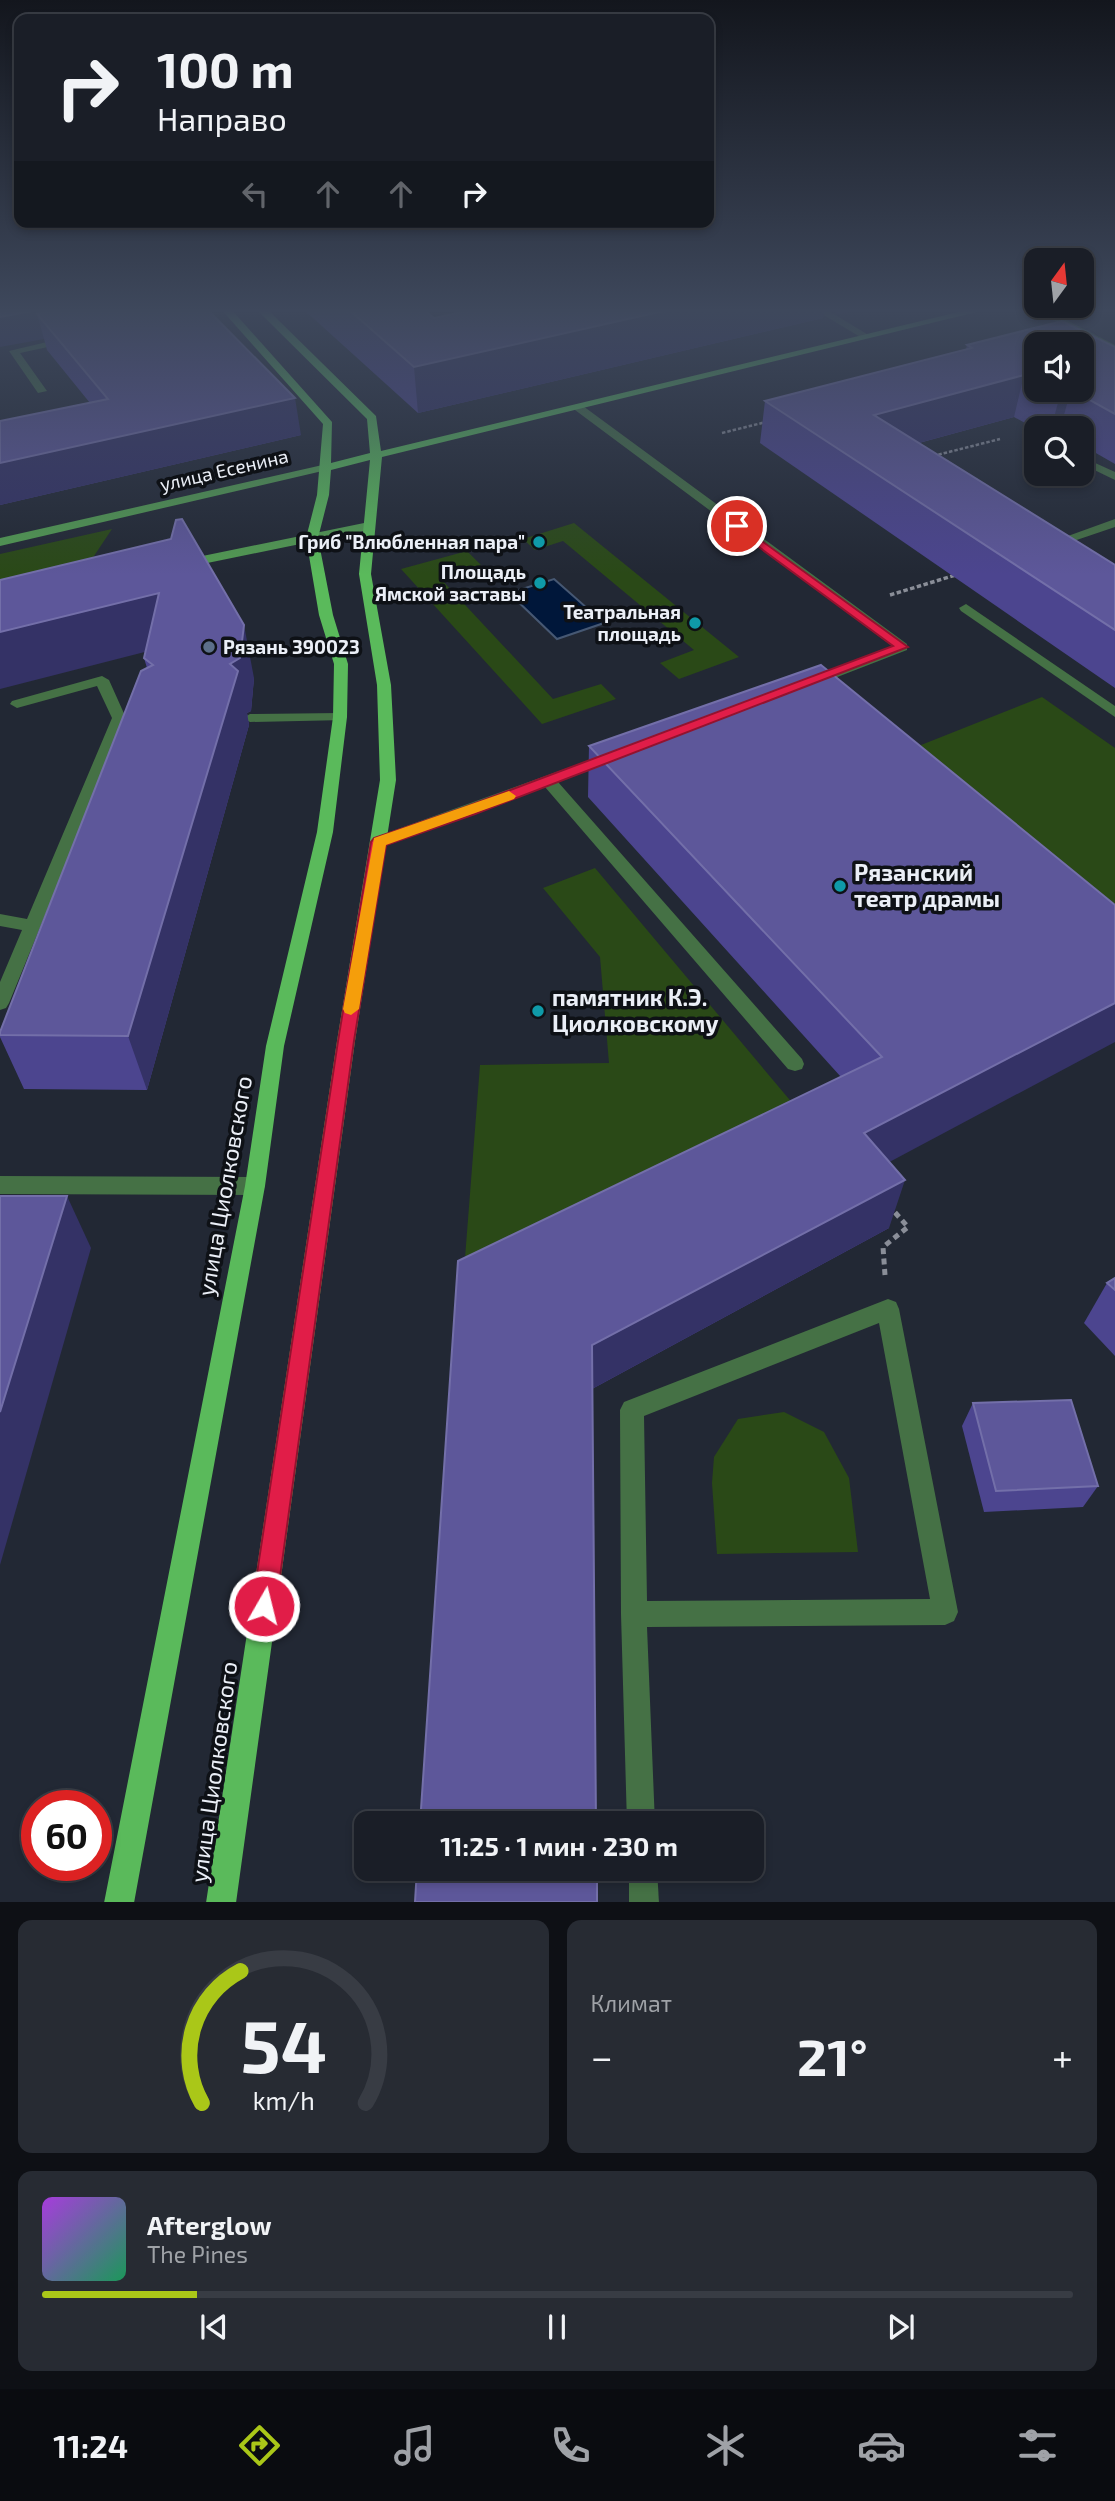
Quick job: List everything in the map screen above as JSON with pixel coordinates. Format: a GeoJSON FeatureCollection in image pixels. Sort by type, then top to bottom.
{"type":"FeatureCollection","features":[{"type":"Feature","properties":{"kind":"main road"},"geometry":{"type":"LineString","coordinates":[[304,397],[328,424],[327,467],[312,538]]}},
{"type":"Feature","properties":{"kind":"main road","name":"улица Циолковского"},"geometry":{"type":"LineString","coordinates":[[221,1902],[346,1041],[388,780],[384,685],[365,574],[376,456],[372,418],[350,397]]}},
{"type":"Feature","properties":{"kind":"main road","name":"улица Есенина"},"geometry":{"type":"LineString","coordinates":[[0,542],[624,397]]}},
{"type":"Feature","properties":{"kind":"main road"},"geometry":{"type":"LineString","coordinates":[[167,568],[369,526]]}},
{"type":"Feature","properties":{"kind":"main road","name":"улица Циолковского"},"geometry":{"type":"LineString","coordinates":[[119,1902],[255,1186],[275,1046],[325,832],[340,716],[341,664],[326,615],[312,538]]}},
{"type":"Feature","properties":{"kind":"street"},"geometry":{"type":"LineString","coordinates":[[579,408],[902,647],[795,688]]}},
{"type":"Feature","properties":{"kind":"street"},"geometry":{"type":"LineString","coordinates":[[1094,466],[1115,477]]}},
{"type":"Feature","properties":{"kind":"street"},"geometry":{"type":"LineString","coordinates":[[1050,556],[1039,548],[1115,523]]}},
{"type":"Feature","properties":{"kind":"street"},"geometry":{"type":"LineString","coordinates":[[966,608],[1115,713]]}},
{"type":"Feature","properties":{"kind":"street"},"geometry":{"type":"LineString","coordinates":[[0,1003],[126,718],[102,680],[17,704]]}},
{"type":"Feature","properties":{"kind":"street"},"geometry":{"type":"LineString","coordinates":[[250,718],[340,716]]}},
{"type":"Feature","properties":{"kind":"street"},"geometry":{"type":"LineString","coordinates":[[379,842],[627,751]]}},
{"type":"Feature","properties":{"kind":"street"},"geometry":{"type":"LineString","coordinates":[[549,781],[795,1064]]}},
{"type":"Feature","properties":{"kind":"street"},"geometry":{"type":"LineString","coordinates":[[0,920],[32,926]]}},
{"type":"Feature","properties":{"kind":"street"},"geometry":{"type":"LineString","coordinates":[[0,1185],[255,1186]]}},
{"type":"Feature","properties":{"kind":"street"},"geometry":{"type":"LineString","coordinates":[[634,1614],[945,1612],[888,1309],[632,1410],[634,1614],[641,1811]]}},
{"type":"Feature","properties":{"kind":"street"},"geometry":{"type":"LineString","coordinates":[[643,1881],[644,1902]]}},
{"type":"Feature","properties":{"kind":"path"},"geometry":{"type":"LineString","coordinates":[[722,433],[774,421]]}},
{"type":"Feature","properties":{"kind":"path"},"geometry":{"type":"LineString","coordinates":[[933,456],[1024,437]]}},
{"type":"Feature","properties":{"kind":"path"},"geometry":{"type":"LineString","coordinates":[[849,608],[963,572]]}},
{"type":"Feature","properties":{"kind":"path"},"geometry":{"type":"LineString","coordinates":[[882,1197],[908,1227],[883,1247],[888,1309]]}},
{"type":"Feature","properties":{"kind":"green space"},"geometry":{"type":"Polygon","coordinates":[[[574,523],[739,657],[679,679],[660,663],[694,650],[563,541],[535,550],[523,539],[574,523]]]}},
{"type":"Feature","properties":{"kind":"green space"},"geometry":{"type":"Polygon","coordinates":[[[112,529],[92,559],[0,602],[0,554],[112,529]]]}},
{"type":"Feature","properties":{"kind":"green space"},"geometry":{"type":"Polygon","coordinates":[[[467,551],[481,565],[439,577],[553,699],[601,684],[616,699],[542,724],[401,569],[467,551]]]}},
{"type":"Feature","properties":{"kind":"green space"},"geometry":{"type":"Polygon","coordinates":[[[1042,697],[1115,748],[1115,917],[911,749],[1042,697]]]}},
{"type":"Feature","properties":{"kind":"green space"},"geometry":{"type":"Polygon","coordinates":[[[595,868],[794,1105],[465,1258],[480,1065],[609,1063],[600,957],[543,888],[595,868]]]}},
{"type":"Feature","properties":{"kind":"green space"},"geometry":{"type":"Polygon","coordinates":[[[784,1412],[824,1432],[849,1478],[858,1552],[717,1554],[712,1483],[714,1457],[738,1419],[784,1412]]]}},
{"type":"Feature","properties":{"kind":"water"},"geometry":{"type":"Polygon","coordinates":[[[554,579],[604,623],[557,639],[509,593],[554,579]]]}},
{"type":"Feature","properties":{"kind":"building"},"geometry":{"type":"Polygon","coordinates":[[[106,397],[295,398],[0,463],[0,421],[108,399],[106,397]]]}},
{"type":"Feature","properties":{"kind":"building"},"geometry":{"type":"Polygon","coordinates":[[[782,397],[942,397],[874,415],[1115,565],[1115,630],[765,401],[782,397]]]}},
{"type":"Feature","properties":{"kind":"building"},"geometry":{"type":"Polygon","coordinates":[[[1094,397],[1115,397],[1115,414],[1094,402],[1094,397]]]}},
{"type":"Feature","properties":{"kind":"building"},"geometry":{"type":"Polygon","coordinates":[[[182,519],[244,625],[240,658],[230,664],[238,671],[128,1036],[0,1035],[141,671],[153,665],[144,658],[159,593],[0,632],[0,580],[171,539],[176,520],[182,519]]]}},
{"type":"Feature","properties":{"kind":"building"},"geometry":{"type":"Polygon","coordinates":[[[821,665],[1115,905],[1115,1003],[864,1133],[905,1180],[592,1345],[596,1811],[421,1811],[458,1261],[882,1057],[589,746],[821,665]]]}},
{"type":"Feature","properties":{"kind":"building"},"geometry":{"type":"Polygon","coordinates":[[[0,1196],[67,1196],[0,1412],[0,1196]]]}},
{"type":"Feature","properties":{"kind":"building"},"geometry":{"type":"Polygon","coordinates":[[[1115,1278],[1115,1290],[1107,1283],[1115,1278]]]}},
{"type":"Feature","properties":{"kind":"building"},"geometry":{"type":"Polygon","coordinates":[[[1071,1400],[1098,1486],[996,1491],[973,1403],[1071,1400]]]}},
{"type":"Feature","properties":{"kind":"building"},"geometry":{"type":"Polygon","coordinates":[[[416,1881],[597,1881],[597,1902],[415,1902],[416,1881]]]}},
{"type":"Feature","properties":{"kind":"slow traffic"},"geometry":{"type":"LineString","coordinates":[[351,1009],[379,842],[509,796]]}},
{"type":"Feature","properties":{"kind":"place","name":"Гриб \"Влюбленная пара\""},"geometry":{"type":"Point","coordinates":[539,542]}},
{"type":"Feature","properties":{"kind":"place","name":"Площадь Ямской заставы"},"geometry":{"type":"Point","coordinates":[540,583]}},
{"type":"Feature","properties":{"kind":"place","name":"Театральная площадь"},"geometry":{"type":"Point","coordinates":[695,623]}},
{"type":"Feature","properties":{"kind":"place","name":"Рязань 390023"},"geometry":{"type":"Point","coordinates":[209,647]}},
{"type":"Feature","properties":{"kind":"place","name":"Рязанский театр драмы"},"geometry":{"type":"Point","coordinates":[840,886]}},
{"type":"Feature","properties":{"kind":"place","name":"памятник К.Э. Циолковскому"},"geometry":{"type":"Point","coordinates":[538,1011]}},
{"type":"Feature","properties":{"kind":"route"},"geometry":{"type":"LineString","coordinates":[[264,1606],[346,1041],[379,842],[902,647],[737,526]]}}]}
